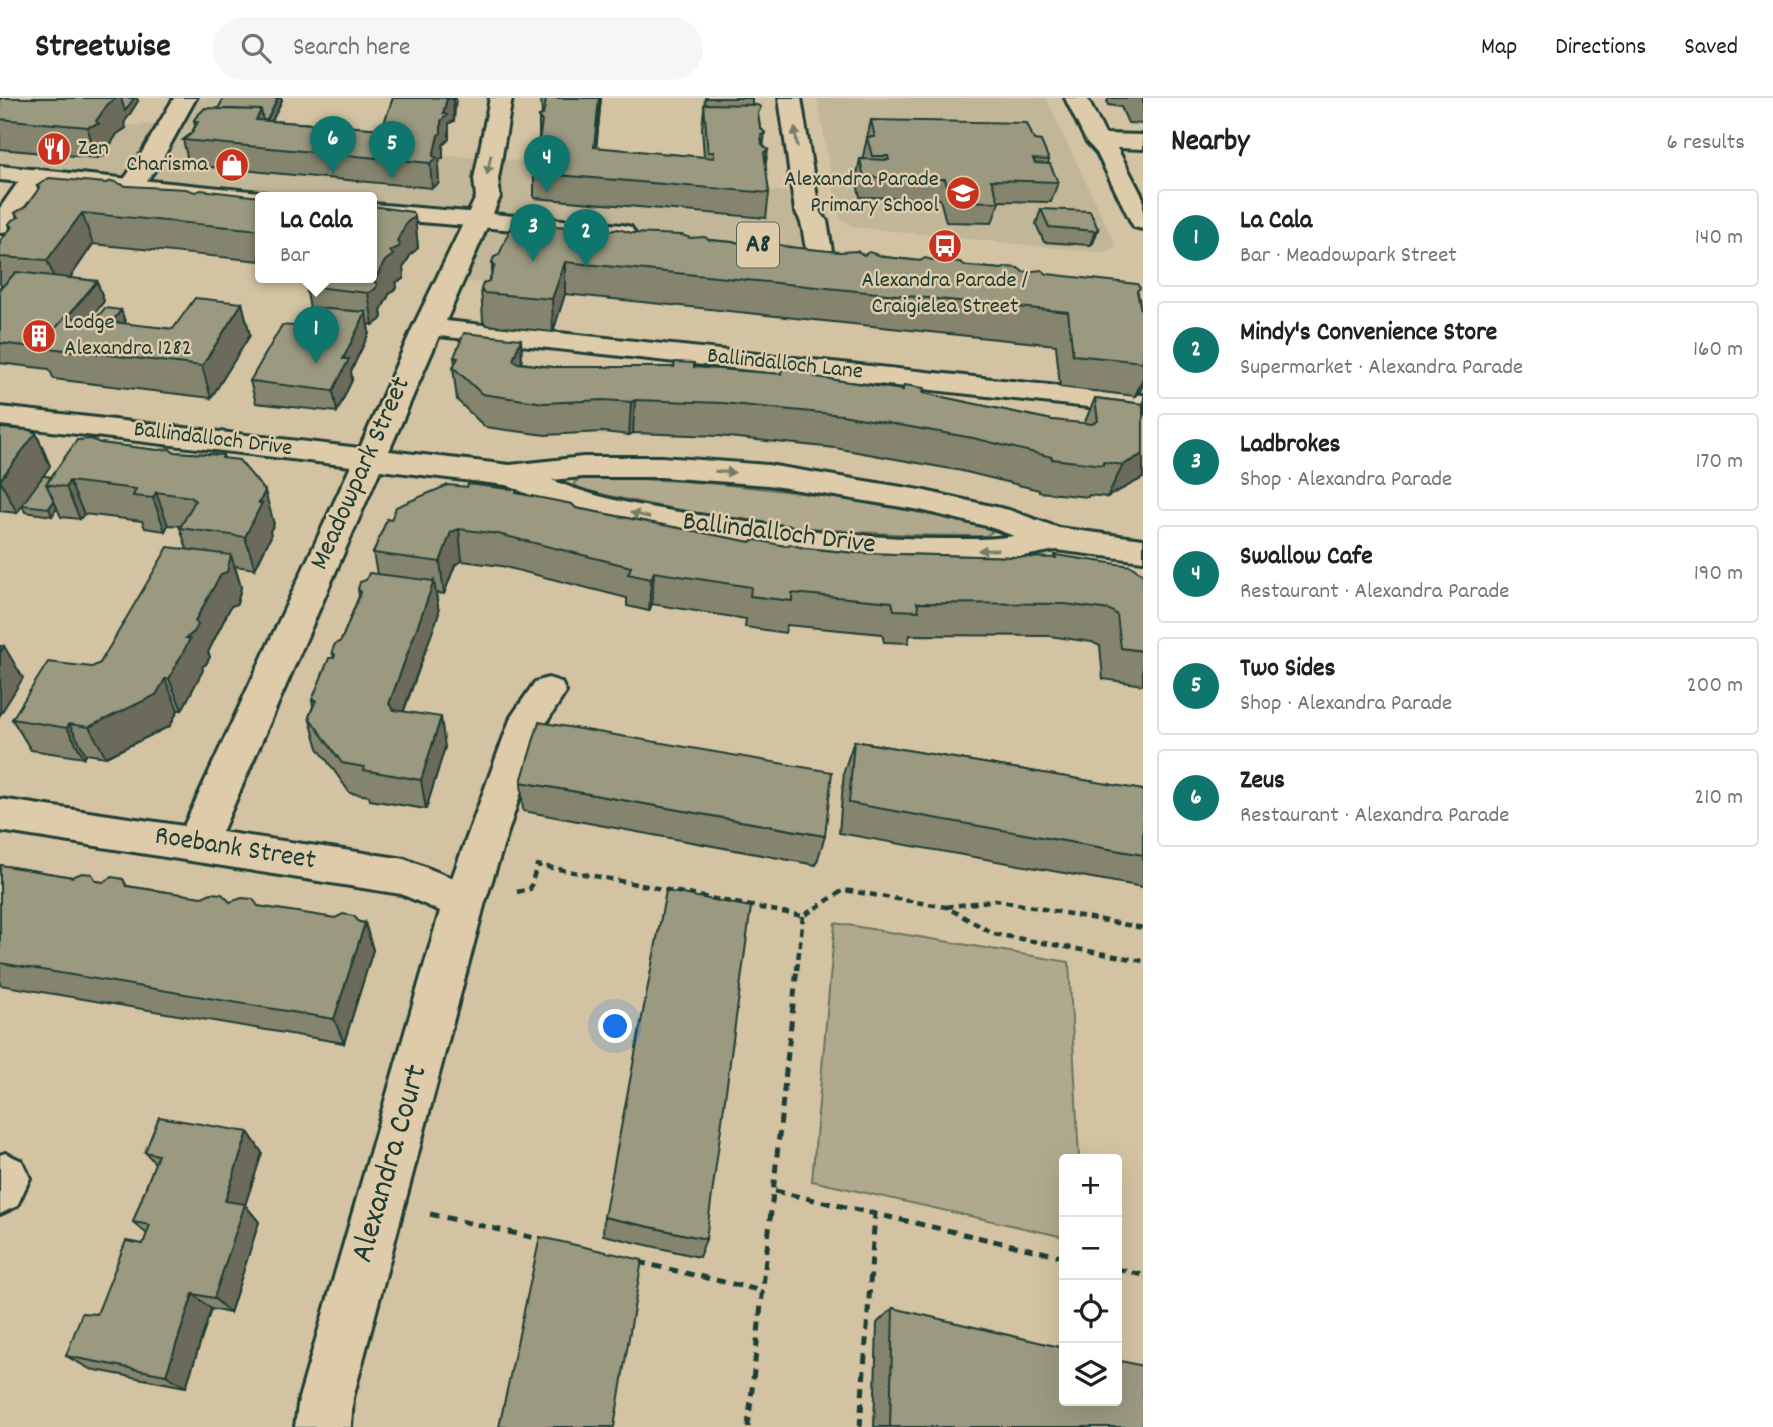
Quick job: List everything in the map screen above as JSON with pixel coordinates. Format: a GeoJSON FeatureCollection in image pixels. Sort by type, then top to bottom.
{"type":"FeatureCollection","features":[{"type":"Feature","properties":{"kind":"street"},"geometry":{"type":"LineString","coordinates":[[132,185],[148,163],[185,98]]}},
{"type":"Feature","properties":{"kind":"street","name":"Meadowpark Street"},"geometry":{"type":"LineString","coordinates":[[197,844],[427,327],[488,197],[486,179],[501,98]]}},
{"type":"Feature","properties":{"kind":"street"},"geometry":{"type":"LineString","coordinates":[[790,98],[807,211],[815,221],[819,250]]}},
{"type":"Feature","properties":{"kind":"street"},"geometry":{"type":"LineString","coordinates":[[1076,98],[1097,141],[1107,150],[1143,222]]}},
{"type":"Feature","properties":{"kind":"street"},"geometry":{"type":"LineString","coordinates":[[1097,141],[1143,142]]}},
{"type":"Feature","properties":{"kind":"street"},"geometry":{"type":"LineString","coordinates":[[0,173],[255,198]]}},
{"type":"Feature","properties":{"kind":"street"},"geometry":{"type":"LineString","coordinates":[[0,226],[34,176]]}},
{"type":"Feature","properties":{"kind":"street"},"geometry":{"type":"LineString","coordinates":[[377,211],[641,234]]}},
{"type":"Feature","properties":{"kind":"street","name":"A8"},"geometry":{"type":"LineString","coordinates":[[792,248],[846,253]]}},
{"type":"Feature","properties":{"kind":"street","name":"Ballindalloch Lane"},"geometry":{"type":"LineString","coordinates":[[427,327],[1143,404]]}},
{"type":"Feature","properties":{"kind":"street","name":"Ballindalloch Drive"},"geometry":{"type":"LineString","coordinates":[[0,416],[510,475],[609,467],[661,467],[768,475],[920,500],[998,518],[1055,539],[1143,550]]}},
{"type":"Feature","properties":{"kind":"street","name":"Ballindalloch Drive"},"geometry":{"type":"LineString","coordinates":[[510,475],[563,497],[655,519],[823,544],[922,550],[997,550],[1055,539]]}},
{"type":"Feature","properties":{"kind":"street","name":"Alexandra Court"},"geometry":{"type":"LineString","coordinates":[[323,1427],[326,1398],[464,902],[524,727],[548,692]]}},
{"type":"Feature","properties":{"kind":"street","name":"Roebank Street"},"geometry":{"type":"LineString","coordinates":[[0,815],[405,877],[464,902]]}},
{"type":"Feature","properties":{"kind":"path"},"geometry":{"type":"LineString","coordinates":[[464,902],[530,889],[537,865],[803,916],[844,890],[946,907],[996,900],[1143,928]]}},
{"type":"Feature","properties":{"kind":"path"},"geometry":{"type":"LineString","coordinates":[[946,907],[994,934],[1143,961]]}},
{"type":"Feature","properties":{"kind":"path"},"geometry":{"type":"LineString","coordinates":[[748,1427],[803,916]]}},
{"type":"Feature","properties":{"kind":"path"},"geometry":{"type":"LineString","coordinates":[[775,1191],[1059,1256]]}},
{"type":"Feature","properties":{"kind":"path"},"geometry":{"type":"LineString","coordinates":[[419,1211],[551,1242]]}},
{"type":"Feature","properties":{"kind":"path"},"geometry":{"type":"LineString","coordinates":[[860,1427],[875,1213]]}},
{"type":"Feature","properties":{"kind":"path"},"geometry":{"type":"LineString","coordinates":[[631,1260],[763,1291]]}},
{"type":"Feature","properties":{"kind":"path"},"geometry":{"type":"LineString","coordinates":[[1122,1270],[1143,1275]]}},
{"type":"Feature","properties":{"kind":"shaded area"},"geometry":{"type":"Polygon","coordinates":[[[188,98],[281,98],[263,143],[566,164],[732,187],[810,194],[824,251],[534,288],[452,280],[478,220],[377,210],[377,192],[255,192],[255,198],[0,173],[0,135],[100,126],[174,124],[188,98]]]}},
{"type":"Feature","properties":{"kind":"shaded area","name":"Alexandra Parade Primary School"},"geometry":{"type":"Polygon","coordinates":[[[817,98],[1046,98],[1116,246],[1105,253],[853,227],[839,218],[817,98]]]}},
{"type":"Feature","properties":{"kind":"shaded area"},"geometry":{"type":"Polygon","coordinates":[[[582,478],[684,481],[785,491],[886,506],[986,527],[992,532],[985,536],[933,536],[781,525],[680,510],[579,489],[574,483],[582,478]]]}},
{"type":"Feature","properties":{"kind":"shaded area"},"geometry":{"type":"Polygon","coordinates":[[[835,923],[1069,962],[1079,1154],[1059,1154],[1059,1236],[812,1181],[835,923]]]}},
{"type":"Feature","properties":{"kind":"building"},"geometry":{"type":"Polygon","coordinates":[[[0,98],[117,98],[108,104],[96,121],[99,124],[87,127],[0,119],[0,98]]]}},
{"type":"Feature","properties":{"kind":"building"},"geometry":{"type":"Polygon","coordinates":[[[121,98],[134,98],[125,111],[121,98]]]}},
{"type":"Feature","properties":{"kind":"building"},"geometry":{"type":"Polygon","coordinates":[[[224,98],[278,98],[267,120],[263,120],[261,110],[218,109],[224,98]]]}},
{"type":"Feature","properties":{"kind":"building"},"geometry":{"type":"Polygon","coordinates":[[[393,98],[449,98],[443,113],[447,115],[441,121],[441,133],[438,135],[433,156],[437,158],[430,163],[183,140],[191,134],[198,122],[194,120],[205,108],[261,110],[256,120],[384,129],[393,98]]]}},
{"type":"Feature","properties":{"kind":"building"},"geometry":{"type":"Polygon","coordinates":[[[542,98],[599,98],[594,147],[714,158],[714,152],[708,152],[704,104],[757,105],[761,107],[758,113],[760,127],[765,133],[761,135],[762,144],[768,150],[764,152],[769,193],[534,173],[542,122],[539,116],[543,115],[546,100],[542,98]]]}},
{"type":"Feature","properties":{"kind":"building"},"geometry":{"type":"Polygon","coordinates":[[[871,120],[1027,123],[1034,140],[1041,141],[1049,160],[1033,159],[1035,163],[1050,164],[1058,182],[991,180],[999,202],[952,201],[945,179],[864,177],[860,159],[889,160],[888,156],[872,156],[867,137],[875,137],[871,120]]]}},
{"type":"Feature","properties":{"kind":"building"},"geometry":{"type":"Polygon","coordinates":[[[49,178],[106,183],[112,181],[126,186],[255,196],[255,230],[82,213],[47,260],[0,257],[0,241],[12,227],[9,224],[12,220],[19,217],[15,213],[25,207],[40,188],[37,186],[49,178]]]}},
{"type":"Feature","properties":{"kind":"building"},"geometry":{"type":"Polygon","coordinates":[[[377,207],[412,212],[415,217],[407,222],[397,241],[399,247],[390,251],[393,255],[385,261],[377,276],[377,207]]]}},
{"type":"Feature","properties":{"kind":"building"},"geometry":{"type":"Polygon","coordinates":[[[1041,209],[1090,211],[1098,229],[1095,231],[1049,227],[1041,209]]]}},
{"type":"Feature","properties":{"kind":"building"},"geometry":{"type":"Polygon","coordinates":[[[513,222],[610,231],[618,229],[632,233],[705,237],[709,240],[760,242],[768,245],[773,243],[840,252],[857,251],[864,255],[869,252],[885,257],[920,261],[925,258],[944,263],[960,262],[966,266],[1002,269],[1018,268],[1023,272],[1042,270],[1047,274],[1137,284],[1143,312],[1143,362],[1073,355],[1068,312],[565,262],[552,299],[484,293],[481,289],[483,283],[489,281],[495,265],[492,262],[494,257],[499,255],[513,222]]]}},
{"type":"Feature","properties":{"kind":"building"},"geometry":{"type":"Polygon","coordinates":[[[16,272],[97,281],[41,348],[0,343],[0,287],[16,272]]]}},
{"type":"Feature","properties":{"kind":"building"},"geometry":{"type":"Polygon","coordinates":[[[308,283],[377,284],[376,288],[368,293],[306,286],[308,283]]]}},
{"type":"Feature","properties":{"kind":"building"},"geometry":{"type":"Polygon","coordinates":[[[195,298],[242,303],[202,366],[40,347],[65,317],[95,320],[105,308],[121,310],[112,322],[173,329],[195,298]]]}},
{"type":"Feature","properties":{"kind":"building"},"geometry":{"type":"Polygon","coordinates":[[[315,308],[366,312],[343,359],[349,359],[333,391],[250,381],[282,325],[305,327],[315,308]]]}},
{"type":"Feature","properties":{"kind":"building"},"geometry":{"type":"Polygon","coordinates":[[[464,333],[521,339],[513,360],[518,363],[552,367],[674,367],[675,362],[694,363],[694,367],[781,374],[782,368],[815,372],[815,377],[903,390],[904,385],[924,388],[923,393],[1052,420],[1092,424],[1098,421],[1095,398],[1143,404],[1143,454],[1123,465],[1103,462],[1103,465],[1052,459],[973,438],[842,415],[722,403],[604,400],[544,403],[482,394],[453,367],[458,358],[454,357],[464,333]]]}},
{"type":"Feature","properties":{"kind":"building"},"geometry":{"type":"Polygon","coordinates":[[[0,428],[36,433],[0,480],[0,428]]]}},
{"type":"Feature","properties":{"kind":"building"},"geometry":{"type":"Polygon","coordinates":[[[91,439],[100,443],[157,450],[170,449],[173,452],[223,455],[222,458],[239,460],[265,491],[259,503],[262,503],[245,537],[180,528],[195,501],[191,497],[156,492],[153,498],[133,496],[136,489],[69,481],[66,487],[46,484],[77,440],[91,439]]]}},
{"type":"Feature","properties":{"kind":"building"},"geometry":{"type":"Polygon","coordinates":[[[43,476],[52,477],[46,484],[54,501],[49,508],[22,505],[43,476]]]}},
{"type":"Feature","properties":{"kind":"building"},"geometry":{"type":"Polygon","coordinates":[[[468,484],[517,490],[516,493],[572,504],[576,508],[750,542],[756,540],[785,546],[790,544],[803,548],[855,553],[1056,558],[1055,555],[1131,566],[1143,575],[1143,651],[1121,648],[1117,615],[1110,610],[1065,604],[917,603],[919,611],[894,610],[892,602],[792,593],[792,601],[750,596],[751,587],[654,572],[651,579],[628,574],[631,567],[498,534],[459,529],[451,532],[440,562],[373,553],[387,519],[391,520],[396,507],[448,485],[467,487],[468,484]]]}},
{"type":"Feature","properties":{"kind":"building"},"geometry":{"type":"Polygon","coordinates":[[[168,547],[231,555],[227,572],[221,574],[195,621],[198,625],[186,638],[190,639],[169,679],[165,679],[156,695],[89,727],[69,724],[67,728],[12,719],[48,662],[92,667],[100,663],[168,547]]]}},
{"type":"Feature","properties":{"kind":"building"},"geometry":{"type":"Polygon","coordinates":[[[369,573],[434,581],[389,704],[394,710],[441,717],[421,780],[363,770],[364,767],[342,763],[309,717],[316,700],[312,700],[329,658],[334,658],[332,651],[335,644],[341,641],[361,592],[358,589],[360,582],[366,580],[369,573]]]}},
{"type":"Feature","properties":{"kind":"building"},"geometry":{"type":"Polygon","coordinates":[[[539,722],[832,772],[825,836],[521,782],[539,722]]]}},
{"type":"Feature","properties":{"kind":"building"},"geometry":{"type":"Polygon","coordinates":[[[854,741],[1143,790],[1143,855],[849,803],[854,741]]]}},
{"type":"Feature","properties":{"kind":"building"},"geometry":{"type":"Polygon","coordinates":[[[0,865],[72,877],[82,873],[92,874],[96,881],[103,882],[112,877],[123,879],[126,886],[202,897],[211,893],[222,894],[230,902],[242,898],[253,899],[258,906],[335,918],[343,914],[354,916],[359,922],[365,923],[334,1019],[0,963],[0,865]]]}},
{"type":"Feature","properties":{"kind":"building"},"geometry":{"type":"Polygon","coordinates":[[[666,891],[751,907],[706,1239],[604,1217],[666,891]]]}},
{"type":"Feature","properties":{"kind":"building"},"geometry":{"type":"Polygon","coordinates":[[[159,1117],[248,1132],[225,1201],[245,1204],[214,1298],[193,1294],[166,1375],[66,1356],[82,1313],[97,1314],[126,1241],[143,1244],[150,1225],[133,1222],[158,1155],[145,1152],[159,1117]]]}},
{"type":"Feature","properties":{"kind":"building"},"geometry":{"type":"Polygon","coordinates":[[[540,1237],[642,1260],[614,1427],[499,1427],[540,1237]]]}},
{"type":"Feature","properties":{"kind":"building"},"geometry":{"type":"Polygon","coordinates":[[[893,1308],[1059,1347],[1059,1406],[1122,1406],[1122,1361],[1143,1366],[1143,1427],[890,1427],[893,1308]]]}},
{"type":"Feature","properties":{"kind":"place","name":"Zen"},"geometry":{"type":"Point","coordinates":[54,149]}},
{"type":"Feature","properties":{"kind":"place","name":"Charisma"},"geometry":{"type":"Point","coordinates":[232,165]}},
{"type":"Feature","properties":{"kind":"place","name":"Zeus"},"geometry":{"type":"Point","coordinates":[333,174]}},
{"type":"Feature","properties":{"kind":"place","name":"Two Sides"},"geometry":{"type":"Point","coordinates":[392,179]}},
{"type":"Feature","properties":{"kind":"place","name":"Swallow Cafe"},"geometry":{"type":"Point","coordinates":[547,193]}},
{"type":"Feature","properties":{"kind":"place","name":"Alexandra Parade Primary School"},"geometry":{"type":"Point","coordinates":[963,193]}},
{"type":"Feature","properties":{"kind":"place","name":"Alexandra Parade / Craigielea Street"},"geometry":{"type":"Point","coordinates":[945,246]}},
{"type":"Feature","properties":{"kind":"place","name":"Ladbrokes"},"geometry":{"type":"Point","coordinates":[533,262]}},
{"type":"Feature","properties":{"kind":"place","name":"Mindy's Convenience Store"},"geometry":{"type":"Point","coordinates":[586,267]}},
{"type":"Feature","properties":{"kind":"place","name":"Lodge Alexandra 1282"},"geometry":{"type":"Point","coordinates":[39,336]}},
{"type":"Feature","properties":{"kind":"place","name":"La Cala"},"geometry":{"type":"Point","coordinates":[316,364]}}]}
